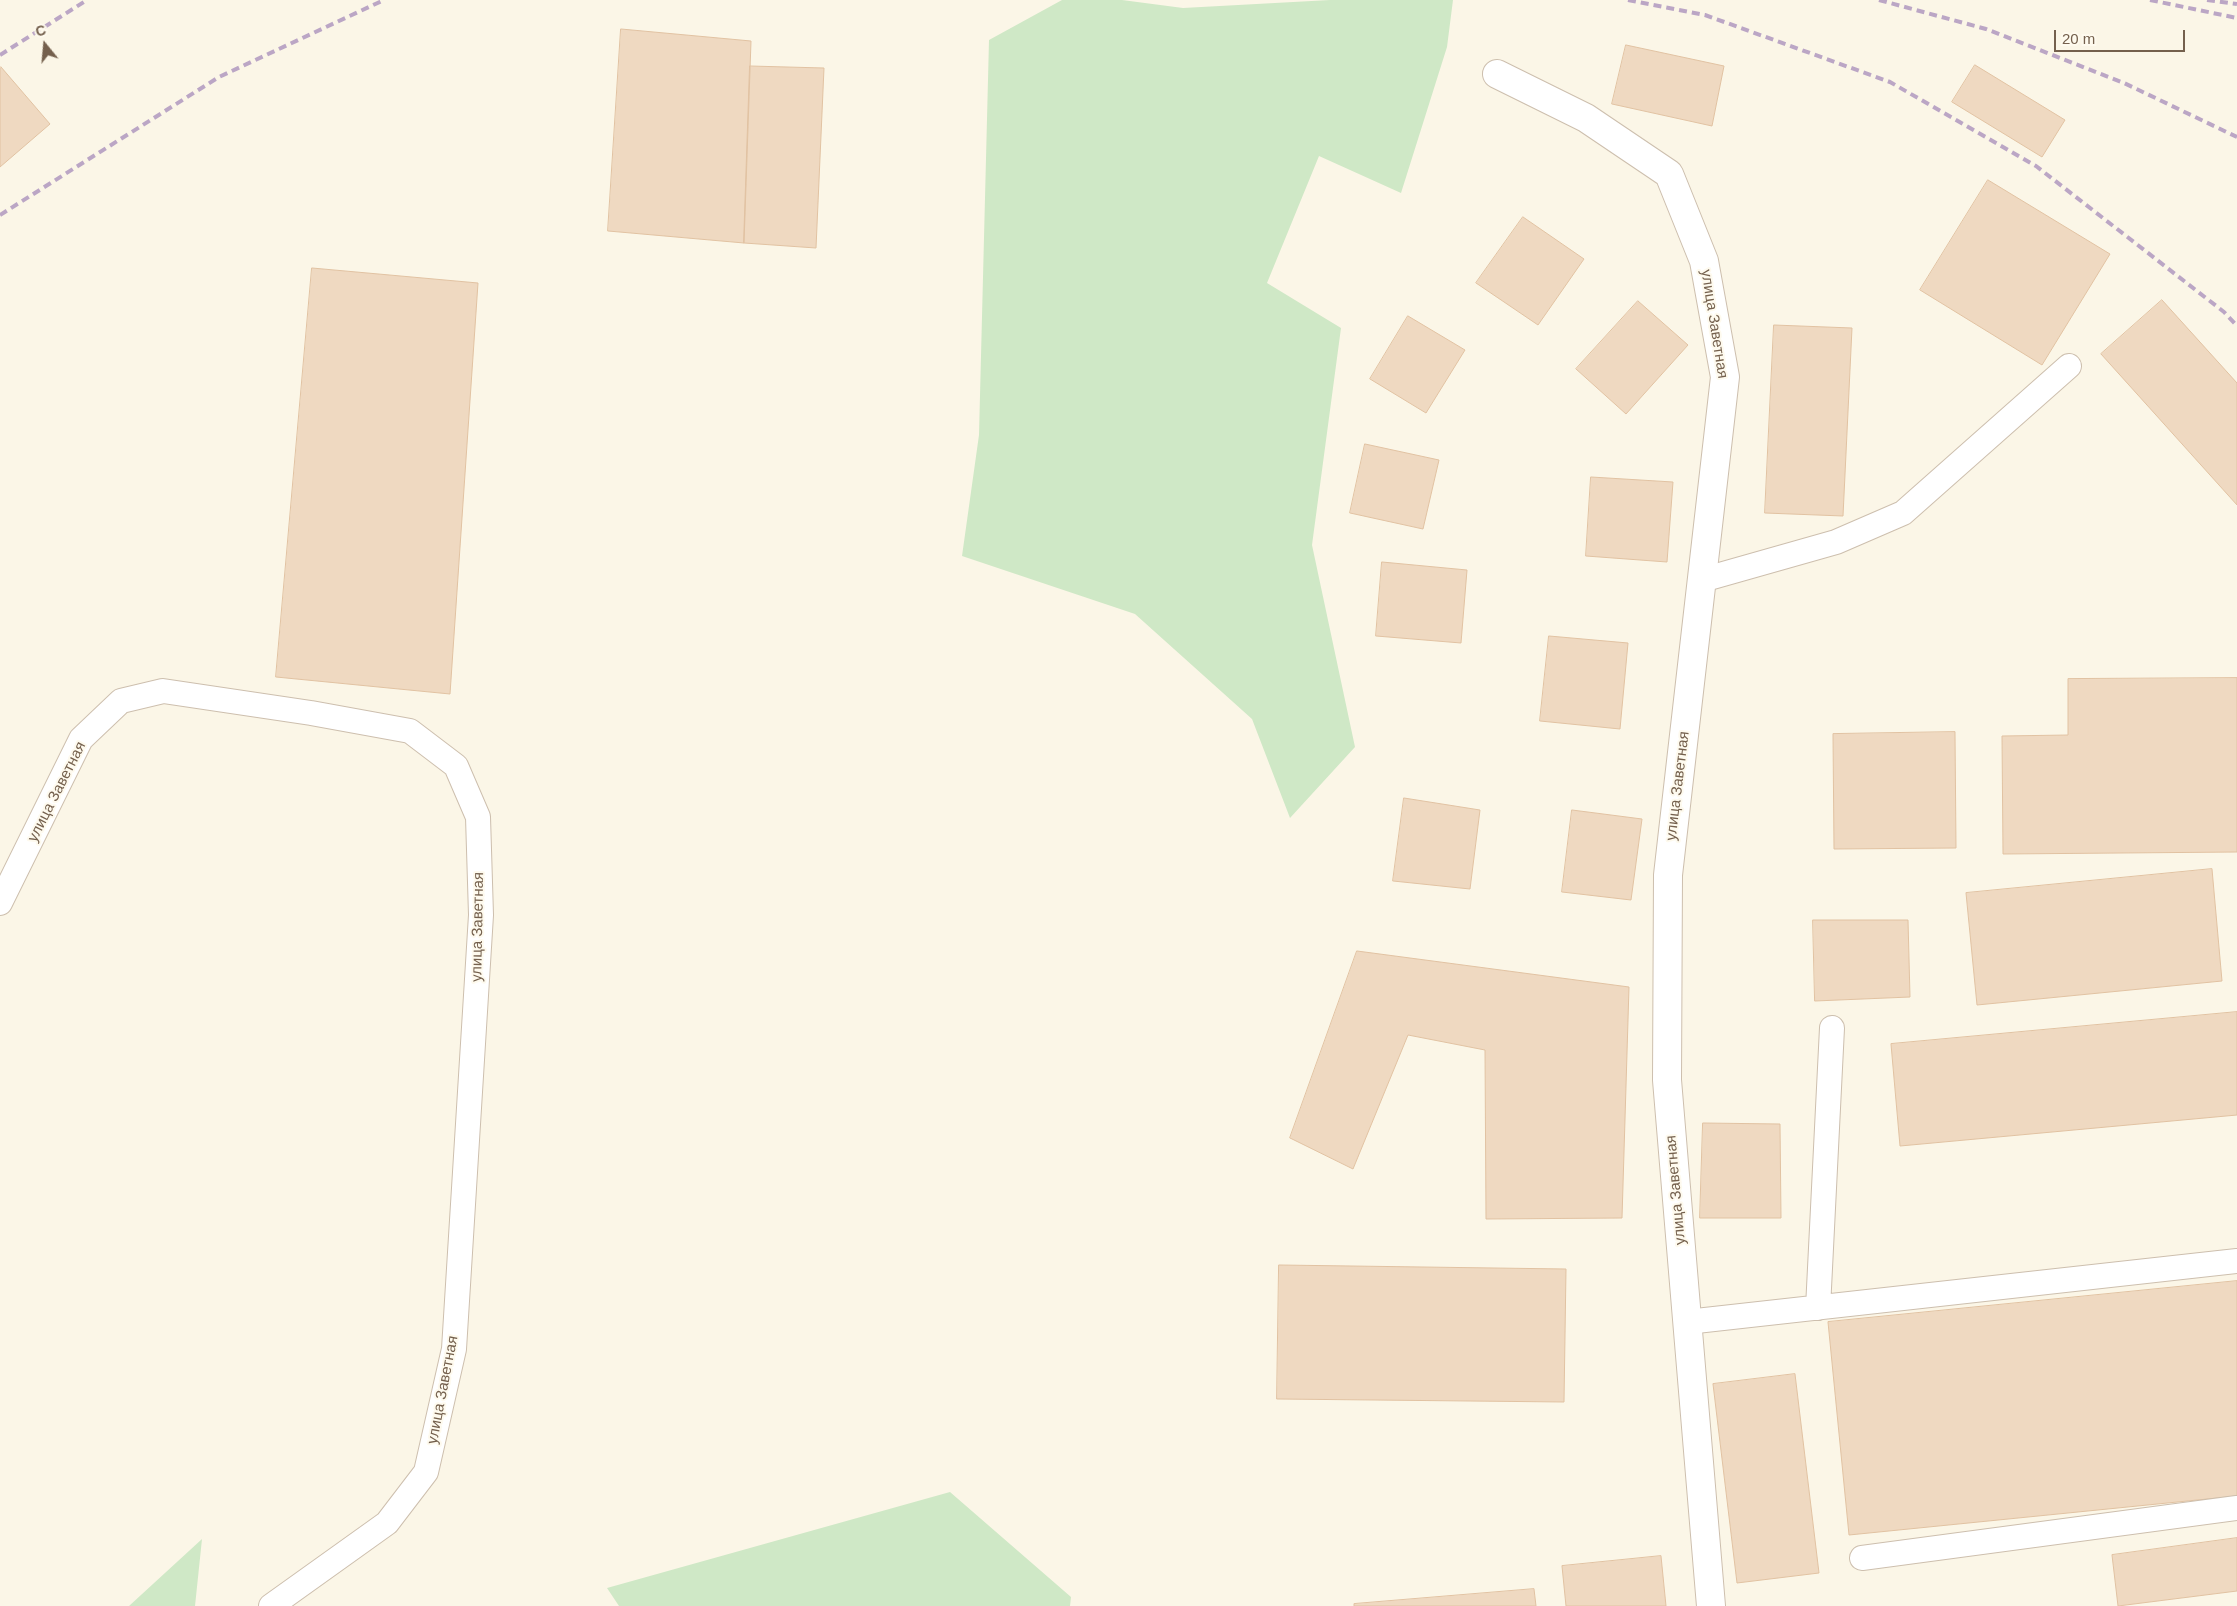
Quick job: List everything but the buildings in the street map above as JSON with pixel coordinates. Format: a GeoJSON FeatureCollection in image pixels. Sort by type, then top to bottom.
{"type":"FeatureCollection","features":[{"type":"Feature","properties":{"kind":"street","name":"улица Заветная"},"geometry":{"type":"LineString","coordinates":[[1498,74],[1586,118],[1669,174],[1704,261],[1725,377],[1668,875],[1667,1080],[1710,1606]]}},
{"type":"Feature","properties":{"kind":"lane"},"geometry":{"type":"LineString","coordinates":[[1702,580],[1836,542],[1903,513],[2069,366]]}},
{"type":"Feature","properties":{"kind":"lane","name":"улица Заветная"},"geometry":{"type":"LineString","coordinates":[[0,903],[82,739],[121,701],[163,691],[311,713],[410,731],[456,766],[478,818],[481,915],[454,1349],[426,1472],[387,1523],[271,1606]]}},
{"type":"Feature","properties":{"kind":"lane"},"geometry":{"type":"LineString","coordinates":[[1818,1308],[1832,1028]]}},
{"type":"Feature","properties":{"kind":"lane"},"geometry":{"type":"LineString","coordinates":[[1687,1322],[2237,1261]]}},
{"type":"Feature","properties":{"kind":"lane"},"geometry":{"type":"LineString","coordinates":[[1862,1558],[2237,1508]]}},
{"type":"Feature","properties":{"kind":"green space"},"geometry":{"type":"Polygon","coordinates":[[[1062,0],[1122,0],[1183,8],[1330,0],[1453,0],[1447,47],[1401,193],[1319,156],[1267,283],[1341,328],[1312,545],[1355,747],[1290,818],[1252,719],[1135,614],[962,556],[979,435],[989,40],[1062,0]]]}},
{"type":"Feature","properties":{"kind":"green space"},"geometry":{"type":"Polygon","coordinates":[[[950,1492],[1071,1597],[1070,1606],[619,1606],[607,1588],[950,1492]]]}},
{"type":"Feature","properties":{"kind":"green space"},"geometry":{"type":"Polygon","coordinates":[[[202,1539],[195,1606],[129,1606],[202,1539]]]}},
{"type":"Feature","properties":{"kind":"railway"},"geometry":{"type":"LineString","coordinates":[[0,55],[87,0]]}},
{"type":"Feature","properties":{"kind":"railway"},"geometry":{"type":"LineString","coordinates":[[0,215],[219,77],[384,0]]}},
{"type":"Feature","properties":{"kind":"railway"},"geometry":{"type":"LineString","coordinates":[[1628,0],[1705,15],[1890,82],[2036,166],[2224,312],[2237,326]]}},
{"type":"Feature","properties":{"kind":"railway"},"geometry":{"type":"LineString","coordinates":[[1879,0],[1986,29],[2124,83],[2237,137]]}},
{"type":"Feature","properties":{"kind":"railway"},"geometry":{"type":"LineString","coordinates":[[2150,0],[2237,18]]}},
{"type":"Feature","properties":{"kind":"railway"},"geometry":{"type":"LineString","coordinates":[[2207,0],[2237,4]]}}]}
